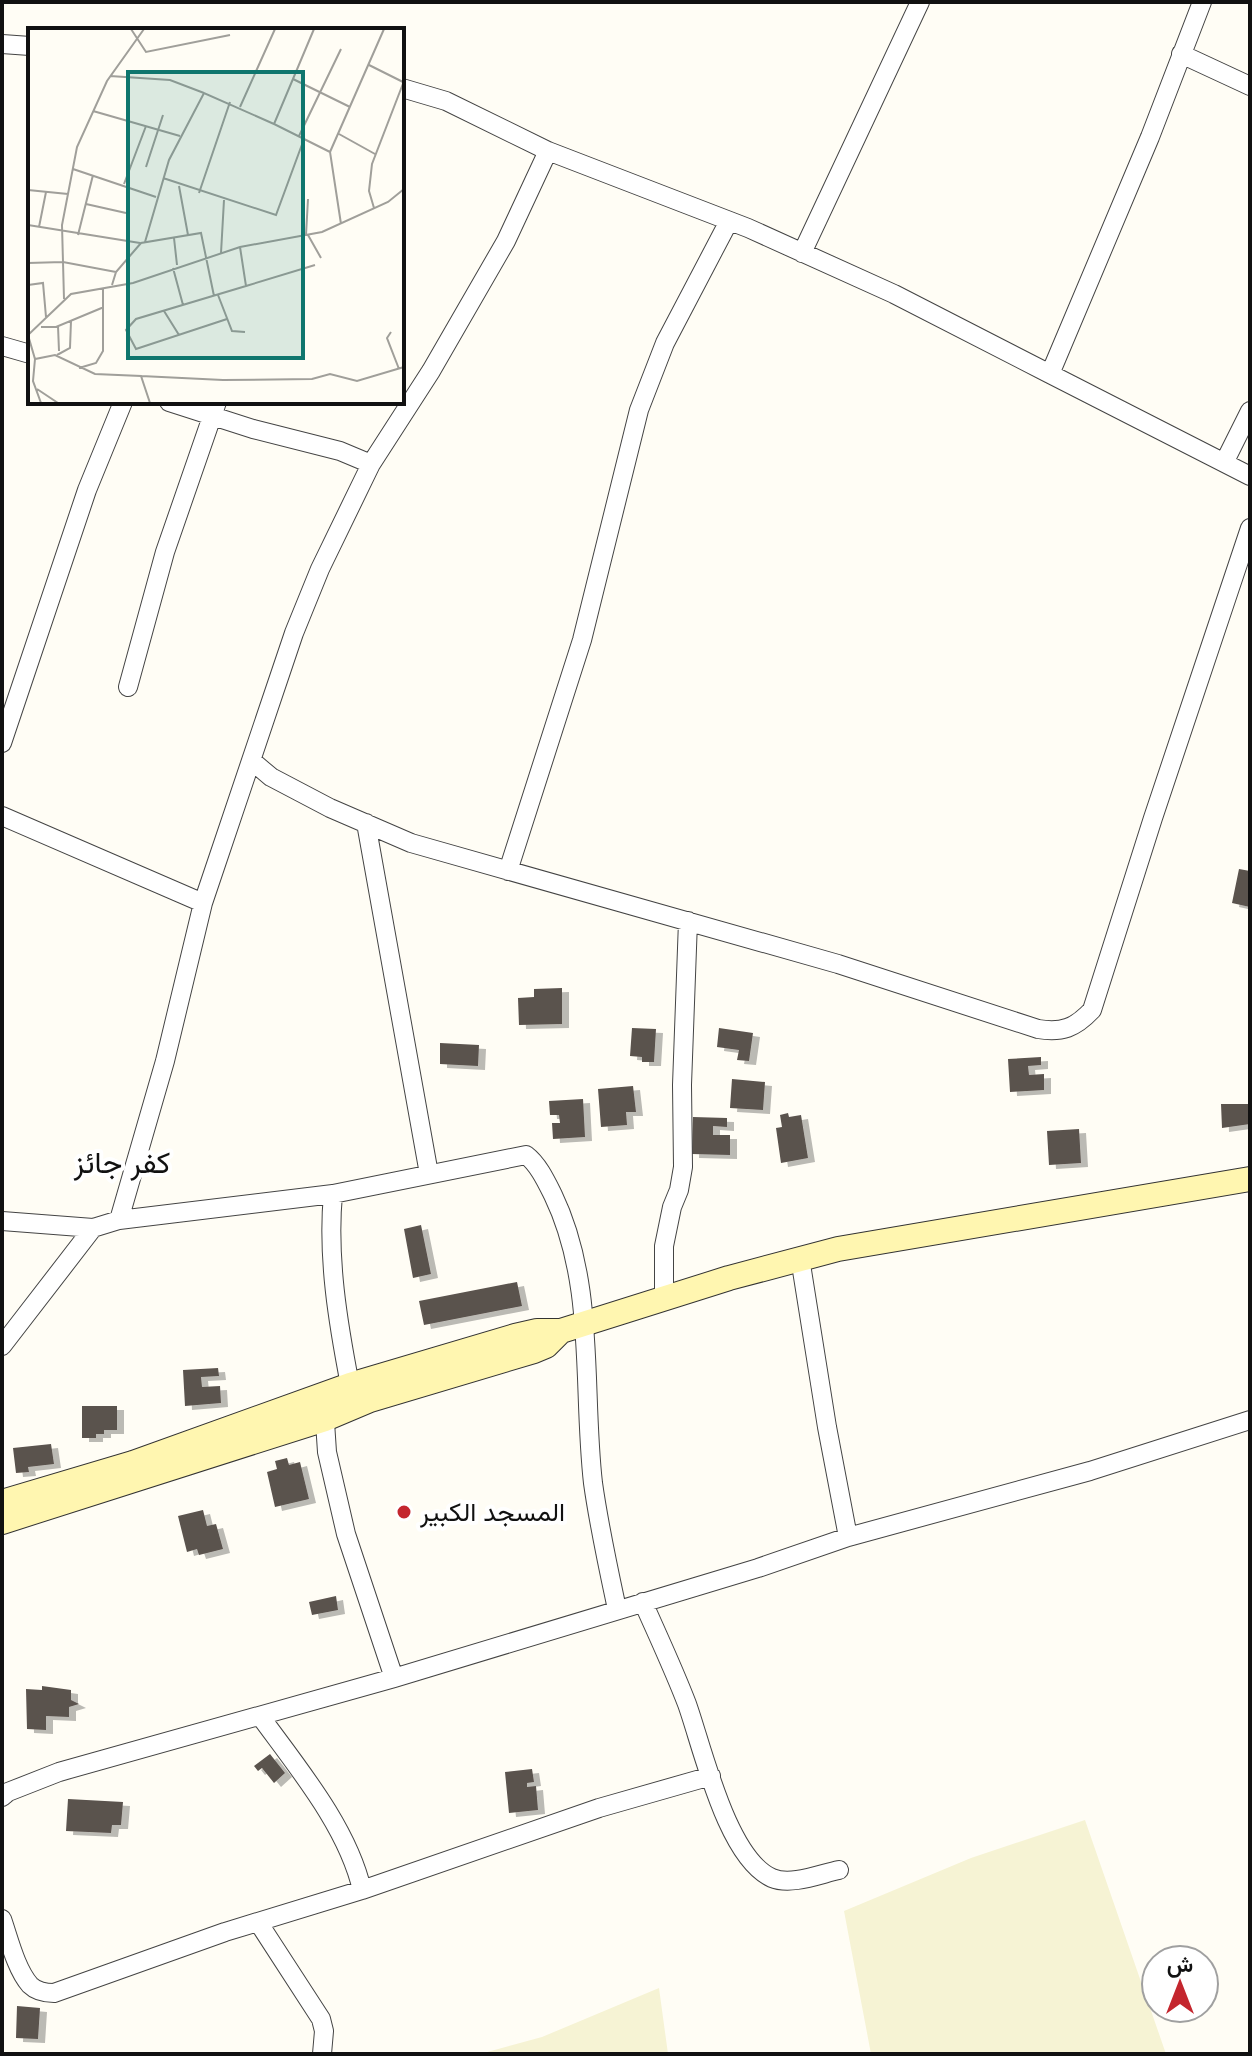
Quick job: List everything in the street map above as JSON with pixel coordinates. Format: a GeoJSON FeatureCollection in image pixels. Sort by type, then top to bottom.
{"type":"FeatureCollection","features":[{"type":"Feature","properties":{"kind":"street"},"geometry":{"type":"LineString","coordinates":[[802,253],[920,2]]}},
{"type":"Feature","properties":{"kind":"street"},"geometry":{"type":"LineString","coordinates":[[1050,374],[1150,137],[1202,2]]}},
{"type":"Feature","properties":{"kind":"street"},"geometry":{"type":"LineString","coordinates":[[2,44],[28,46]]}},
{"type":"Feature","properties":{"kind":"street"},"geometry":{"type":"LineString","coordinates":[[1181,54],[1250,86]]}},
{"type":"Feature","properties":{"kind":"street"},"geometry":{"type":"LineString","coordinates":[[404,89],[446,101],[548,151],[729,221],[894,294],[1250,476]]}},
{"type":"Feature","properties":{"kind":"street"},"geometry":{"type":"LineString","coordinates":[[119,1220],[165,1061],[203,903],[294,633],[320,569],[371,464],[431,371],[506,241],[548,151]]}},
{"type":"Feature","properties":{"kind":"street"},"geometry":{"type":"LineString","coordinates":[[508,871],[582,640],[639,410],[665,343],[729,221]]}},
{"type":"Feature","properties":{"kind":"street"},"geometry":{"type":"LineString","coordinates":[[2,346],[28,353]]}},
{"type":"Feature","properties":{"kind":"street"},"geometry":{"type":"LineString","coordinates":[[2,743],[87,490],[122,404]]}},
{"type":"Feature","properties":{"kind":"street"},"geometry":{"type":"LineString","coordinates":[[182,404],[214,409],[371,464]]}},
{"type":"Feature","properties":{"kind":"street"},"geometry":{"type":"LineString","coordinates":[[128,687],[165,552],[214,409]]}},
{"type":"Feature","properties":{"kind":"street"},"geometry":{"type":"LineString","coordinates":[[1225,461],[1250,411]]}},
{"type":"Feature","properties":{"kind":"street"},"geometry":{"type":"LineString","coordinates":[[252,761],[271,777],[290,787],[421,846],[838,964],[1038,1029],[1062,1031],[1081,1022],[1092,1010],[1250,528]]}},
{"type":"Feature","properties":{"kind":"street"},"geometry":{"type":"LineString","coordinates":[[2,816],[203,903]]}},
{"type":"Feature","properties":{"kind":"street"},"geometry":{"type":"LineString","coordinates":[[366,823],[429,1174]]}},
{"type":"Feature","properties":{"kind":"street"},"geometry":{"type":"LineString","coordinates":[[664,1299],[664,1246],[683,1167],[682,1085],[688,921]]}},
{"type":"Feature","properties":{"kind":"street"},"geometry":{"type":"LineString","coordinates":[[2,1221],[93,1228],[119,1220],[333,1194],[526,1155],[548,1185],[565,1220],[575,1252],[572,1328],[586,1398],[601,1536],[617,1609]]}},
{"type":"Feature","properties":{"kind":"street"},"geometry":{"type":"LineString","coordinates":[[2,1522],[324,1408],[350,1385],[515,1336],[572,1328],[800,1258],[1250,1179]]}},
{"type":"Feature","properties":{"kind":"street"},"geometry":{"type":"LineString","coordinates":[[333,1194],[333,1261],[350,1385]]}},
{"type":"Feature","properties":{"kind":"street"},"geometry":{"type":"LineString","coordinates":[[2,1346],[93,1228]]}},
{"type":"Feature","properties":{"kind":"street"},"geometry":{"type":"LineString","coordinates":[[800,1258],[848,1537]]}},
{"type":"Feature","properties":{"kind":"street"},"geometry":{"type":"LineString","coordinates":[[2,1502],[324,1408],[370,1400],[534,1351],[572,1328]]}},
{"type":"Feature","properties":{"kind":"street"},"geometry":{"type":"LineString","coordinates":[[324,1408],[327,1452],[346,1534],[394,1678]]}},
{"type":"Feature","properties":{"kind":"street"},"geometry":{"type":"LineString","coordinates":[[2,1797],[59,1772],[394,1678],[848,1537],[1090,1471],[1250,1420]]}},
{"type":"Feature","properties":{"kind":"street"},"geometry":{"type":"LineString","coordinates":[[643,1602],[686,1703],[729,1825],[756,1867],[779,1880],[839,1870]]}},
{"type":"Feature","properties":{"kind":"street"},"geometry":{"type":"LineString","coordinates":[[260,1716],[339,1829],[357,1867],[362,1890]]}},
{"type":"Feature","properties":{"kind":"street"},"geometry":{"type":"LineString","coordinates":[[2,1919],[31,1987],[44,1993],[54,1993],[225,1932],[362,1890],[599,1808],[711,1776]]}},
{"type":"Feature","properties":{"kind":"street"},"geometry":{"type":"LineString","coordinates":[[258,1922],[321,2019],[324,2031],[322,2054]]}},
{"type":"Feature","properties":{"kind":"shaded area"},"geometry":{"type":"Polygon","coordinates":[[[1085,1820],[1140,1979],[1140,2024],[1156,2024],[1166,2054],[871,2054],[844,1911],[971,1858],[1085,1820]]]}},
{"type":"Feature","properties":{"kind":"shaded area"},"geometry":{"type":"Polygon","coordinates":[[[659,1988],[668,2054],[480,2054],[542,2037],[659,1988]]]}},
{"type":"Feature","properties":{"kind":"building"},"geometry":{"type":"Polygon","coordinates":[[[1239,869],[1250,871],[1250,907],[1232,903],[1239,869]]]}},
{"type":"Feature","properties":{"kind":"building"},"geometry":{"type":"Polygon","coordinates":[[[562,988],[562,1024],[519,1025],[518,998],[534,997],[534,989],[562,988]]]}},
{"type":"Feature","properties":{"kind":"building"},"geometry":{"type":"Polygon","coordinates":[[[632,1028],[656,1029],[654,1062],[642,1062],[642,1057],[630,1056],[632,1028]]]}},
{"type":"Feature","properties":{"kind":"building"},"geometry":{"type":"Polygon","coordinates":[[[719,1028],[753,1033],[749,1061],[737,1060],[739,1050],[717,1047],[719,1028]]]}},
{"type":"Feature","properties":{"kind":"building"},"geometry":{"type":"Polygon","coordinates":[[[440,1043],[479,1045],[478,1066],[440,1064],[440,1043]]]}},
{"type":"Feature","properties":{"kind":"building"},"geometry":{"type":"Polygon","coordinates":[[[1041,1057],[1041,1065],[1028,1066],[1029,1075],[1044,1074],[1044,1090],[1010,1092],[1008,1059],[1041,1057]]]}},
{"type":"Feature","properties":{"kind":"building"},"geometry":{"type":"Polygon","coordinates":[[[732,1079],[765,1082],[763,1110],[730,1108],[732,1079]]]}},
{"type":"Feature","properties":{"kind":"building"},"geometry":{"type":"Polygon","coordinates":[[[633,1086],[636,1112],[626,1112],[627,1125],[601,1127],[598,1089],[633,1086]]]}},
{"type":"Feature","properties":{"kind":"building"},"geometry":{"type":"Polygon","coordinates":[[[583,1099],[585,1137],[553,1139],[552,1123],[560,1123],[559,1115],[550,1115],[549,1101],[583,1099]]]}},
{"type":"Feature","properties":{"kind":"building"},"geometry":{"type":"Polygon","coordinates":[[[1221,1104],[1250,1104],[1250,1124],[1222,1128],[1221,1104]]]}},
{"type":"Feature","properties":{"kind":"building"},"geometry":{"type":"Polygon","coordinates":[[[788,1113],[789,1117],[801,1115],[808,1158],[781,1163],[776,1128],[782,1127],[780,1115],[788,1113]]]}},
{"type":"Feature","properties":{"kind":"building"},"geometry":{"type":"Polygon","coordinates":[[[693,1117],[727,1118],[727,1127],[713,1126],[713,1135],[730,1135],[730,1155],[692,1154],[693,1117]]]}},
{"type":"Feature","properties":{"kind":"building"},"geometry":{"type":"Polygon","coordinates":[[[1079,1129],[1081,1163],[1049,1165],[1047,1131],[1079,1129]]]}},
{"type":"Feature","properties":{"kind":"building"},"geometry":{"type":"Polygon","coordinates":[[[421,1225],[431,1274],[413,1278],[404,1229],[421,1225]]]}},
{"type":"Feature","properties":{"kind":"building"},"geometry":{"type":"Polygon","coordinates":[[[517,1282],[522,1306],[424,1325],[419,1301],[517,1282]]]}},
{"type":"Feature","properties":{"kind":"building"},"geometry":{"type":"Polygon","coordinates":[[[218,1368],[219,1376],[201,1377],[202,1387],[220,1386],[221,1403],[185,1406],[183,1370],[218,1368]]]}},
{"type":"Feature","properties":{"kind":"building"},"geometry":{"type":"Polygon","coordinates":[[[82,1406],[117,1406],[117,1430],[104,1430],[104,1434],[96,1434],[96,1438],[82,1438],[82,1406]]]}},
{"type":"Feature","properties":{"kind":"building"},"geometry":{"type":"Polygon","coordinates":[[[51,1444],[54,1464],[28,1467],[29,1472],[16,1473],[13,1448],[51,1444]]]}},
{"type":"Feature","properties":{"kind":"building"},"geometry":{"type":"Polygon","coordinates":[[[287,1458],[289,1465],[300,1462],[309,1499],[275,1507],[267,1472],[277,1469],[275,1461],[287,1458]]]}},
{"type":"Feature","properties":{"kind":"building"},"geometry":{"type":"Polygon","coordinates":[[[203,1510],[207,1526],[216,1524],[223,1549],[199,1555],[197,1549],[187,1552],[178,1516],[203,1510]]]}},
{"type":"Feature","properties":{"kind":"building"},"geometry":{"type":"Polygon","coordinates":[[[336,1596],[338,1610],[312,1615],[309,1602],[336,1596]]]}},
{"type":"Feature","properties":{"kind":"building"},"geometry":{"type":"Polygon","coordinates":[[[42,1686],[71,1690],[71,1700],[79,1704],[69,1707],[69,1717],[46,1716],[46,1730],[27,1729],[26,1689],[42,1690],[42,1686]]]}},
{"type":"Feature","properties":{"kind":"building"},"geometry":{"type":"Polygon","coordinates":[[[270,1754],[285,1773],[274,1783],[262,1768],[258,1771],[254,1766],[270,1754]]]}},
{"type":"Feature","properties":{"kind":"building"},"geometry":{"type":"Polygon","coordinates":[[[532,1769],[534,1782],[527,1783],[527,1787],[536,1786],[538,1810],[509,1813],[505,1772],[532,1769]]]}},
{"type":"Feature","properties":{"kind":"building"},"geometry":{"type":"Polygon","coordinates":[[[68,1799],[123,1802],[121,1825],[112,1825],[111,1833],[66,1831],[68,1799]]]}},
{"type":"Feature","properties":{"kind":"building"},"geometry":{"type":"Polygon","coordinates":[[[17,2006],[40,2008],[38,2039],[16,2038],[17,2006]]]}},
{"type":"Feature","properties":{"kind":"place","name":"المسجد الكبير"},"geometry":{"type":"Point","coordinates":[404,1512]}},
{"type":"Feature","properties":{"kind":"district","name":"كفر جائز"},"geometry":{"type":"Point","coordinates":[122,1163]}}]}
